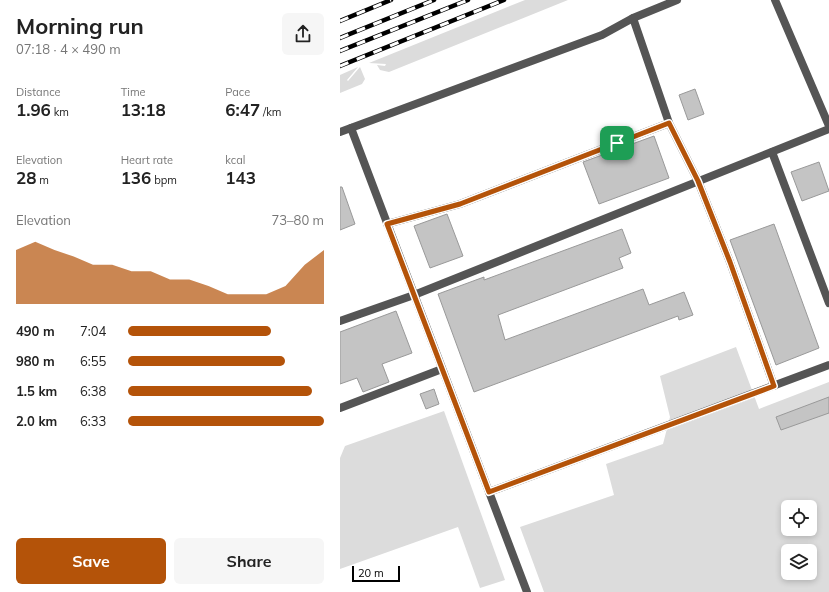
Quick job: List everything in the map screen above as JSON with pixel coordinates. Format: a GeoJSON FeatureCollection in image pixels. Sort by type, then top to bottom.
{"type":"FeatureCollection","features":[{"type":"Feature","properties":{"kind":"lane"},"geometry":{"type":"LineString","coordinates":[[340,132],[602,35],[633,18],[676,0]]}},
{"type":"Feature","properties":{"kind":"lane"},"geometry":{"type":"LineString","coordinates":[[340,321],[414,295],[829,128],[775,0]]}},
{"type":"Feature","properties":{"kind":"lane"},"geometry":{"type":"LineString","coordinates":[[633,18],[669,123],[698,181],[730,262],[774,386]]}},
{"type":"Feature","properties":{"kind":"lane"},"geometry":{"type":"LineString","coordinates":[[387,224],[460,204],[669,123]]}},
{"type":"Feature","properties":{"kind":"lane"},"geometry":{"type":"LineString","coordinates":[[351,128],[527,592]]}},
{"type":"Feature","properties":{"kind":"lane"},"geometry":{"type":"LineString","coordinates":[[772,152],[829,303]]}},
{"type":"Feature","properties":{"kind":"lane"},"geometry":{"type":"LineString","coordinates":[[489,492],[829,365]]}},
{"type":"Feature","properties":{"kind":"lane"},"geometry":{"type":"LineString","coordinates":[[340,408],[442,370]]}},
{"type":"Feature","properties":{"kind":"shaded area"},"geometry":{"type":"Polygon","coordinates":[[[525,0],[568,0],[389,72],[380,70],[377,65],[385,66],[386,64],[369,63],[525,0]]]}},
{"type":"Feature","properties":{"kind":"shaded area"},"geometry":{"type":"Polygon","coordinates":[[[358,67],[347,80],[348,81],[360,67],[365,79],[362,84],[340,93],[340,75],[358,67]]]}},
{"type":"Feature","properties":{"kind":"shaded area"},"geometry":{"type":"Polygon","coordinates":[[[736,347],[759,409],[829,382],[829,592],[544,592],[520,527],[614,495],[606,464],[663,444],[670,417],[660,376],[736,347]]]}},
{"type":"Feature","properties":{"kind":"shaded area"},"geometry":{"type":"Polygon","coordinates":[[[444,411],[505,580],[480,588],[458,527],[340,569],[340,458],[345,446],[444,411]]]}},
{"type":"Feature","properties":{"kind":"building"},"geometry":{"type":"Polygon","coordinates":[[[695,89],[704,114],[688,120],[679,95],[695,89]]]}},
{"type":"Feature","properties":{"kind":"building"},"geometry":{"type":"Polygon","coordinates":[[[654,136],[669,178],[599,204],[583,162],[654,136]]]}},
{"type":"Feature","properties":{"kind":"building"},"geometry":{"type":"Polygon","coordinates":[[[819,162],[829,191],[802,201],[791,172],[819,162]]]}},
{"type":"Feature","properties":{"kind":"building"},"geometry":{"type":"Polygon","coordinates":[[[340,187],[342,187],[355,224],[340,230],[340,187]]]}},
{"type":"Feature","properties":{"kind":"building"},"geometry":{"type":"Polygon","coordinates":[[[447,214],[463,256],[430,268],[414,226],[447,214]]]}},
{"type":"Feature","properties":{"kind":"building"},"geometry":{"type":"Polygon","coordinates":[[[774,224],[819,348],[776,365],[730,240],[774,224]]]}},
{"type":"Feature","properties":{"kind":"building"},"geometry":{"type":"Polygon","coordinates":[[[622,229],[631,253],[619,258],[623,268],[498,315],[505,340],[643,289],[649,305],[684,292],[693,315],[679,320],[678,316],[474,392],[438,294],[484,277],[484,280],[622,229]]]}},
{"type":"Feature","properties":{"kind":"building"},"geometry":{"type":"Polygon","coordinates":[[[396,311],[412,353],[382,364],[389,382],[363,392],[357,378],[340,384],[340,332],[396,311]]]}},
{"type":"Feature","properties":{"kind":"building"},"geometry":{"type":"Polygon","coordinates":[[[434,389],[439,404],[426,409],[420,394],[434,389]]]}},
{"type":"Feature","properties":{"kind":"building"},"geometry":{"type":"Polygon","coordinates":[[[829,397],[829,413],[781,430],[776,417],[829,397]]]}},
{"type":"Feature","properties":{"kind":"railway"},"geometry":{"type":"LineString","coordinates":[[340,21],[391,0]]}},
{"type":"Feature","properties":{"kind":"railway"},"geometry":{"type":"LineString","coordinates":[[340,38],[434,0]]}},
{"type":"Feature","properties":{"kind":"railway"},"geometry":{"type":"LineString","coordinates":[[340,51],[468,0]]}},
{"type":"Feature","properties":{"kind":"railway"},"geometry":{"type":"LineString","coordinates":[[340,66],[504,0]]}},
{"type":"Feature","properties":{"kind":"route"},"geometry":{"type":"LineString","coordinates":[[669,123],[698,181],[730,262],[774,386],[489,492],[387,224],[460,204],[617,143],[669,123]]}}]}
